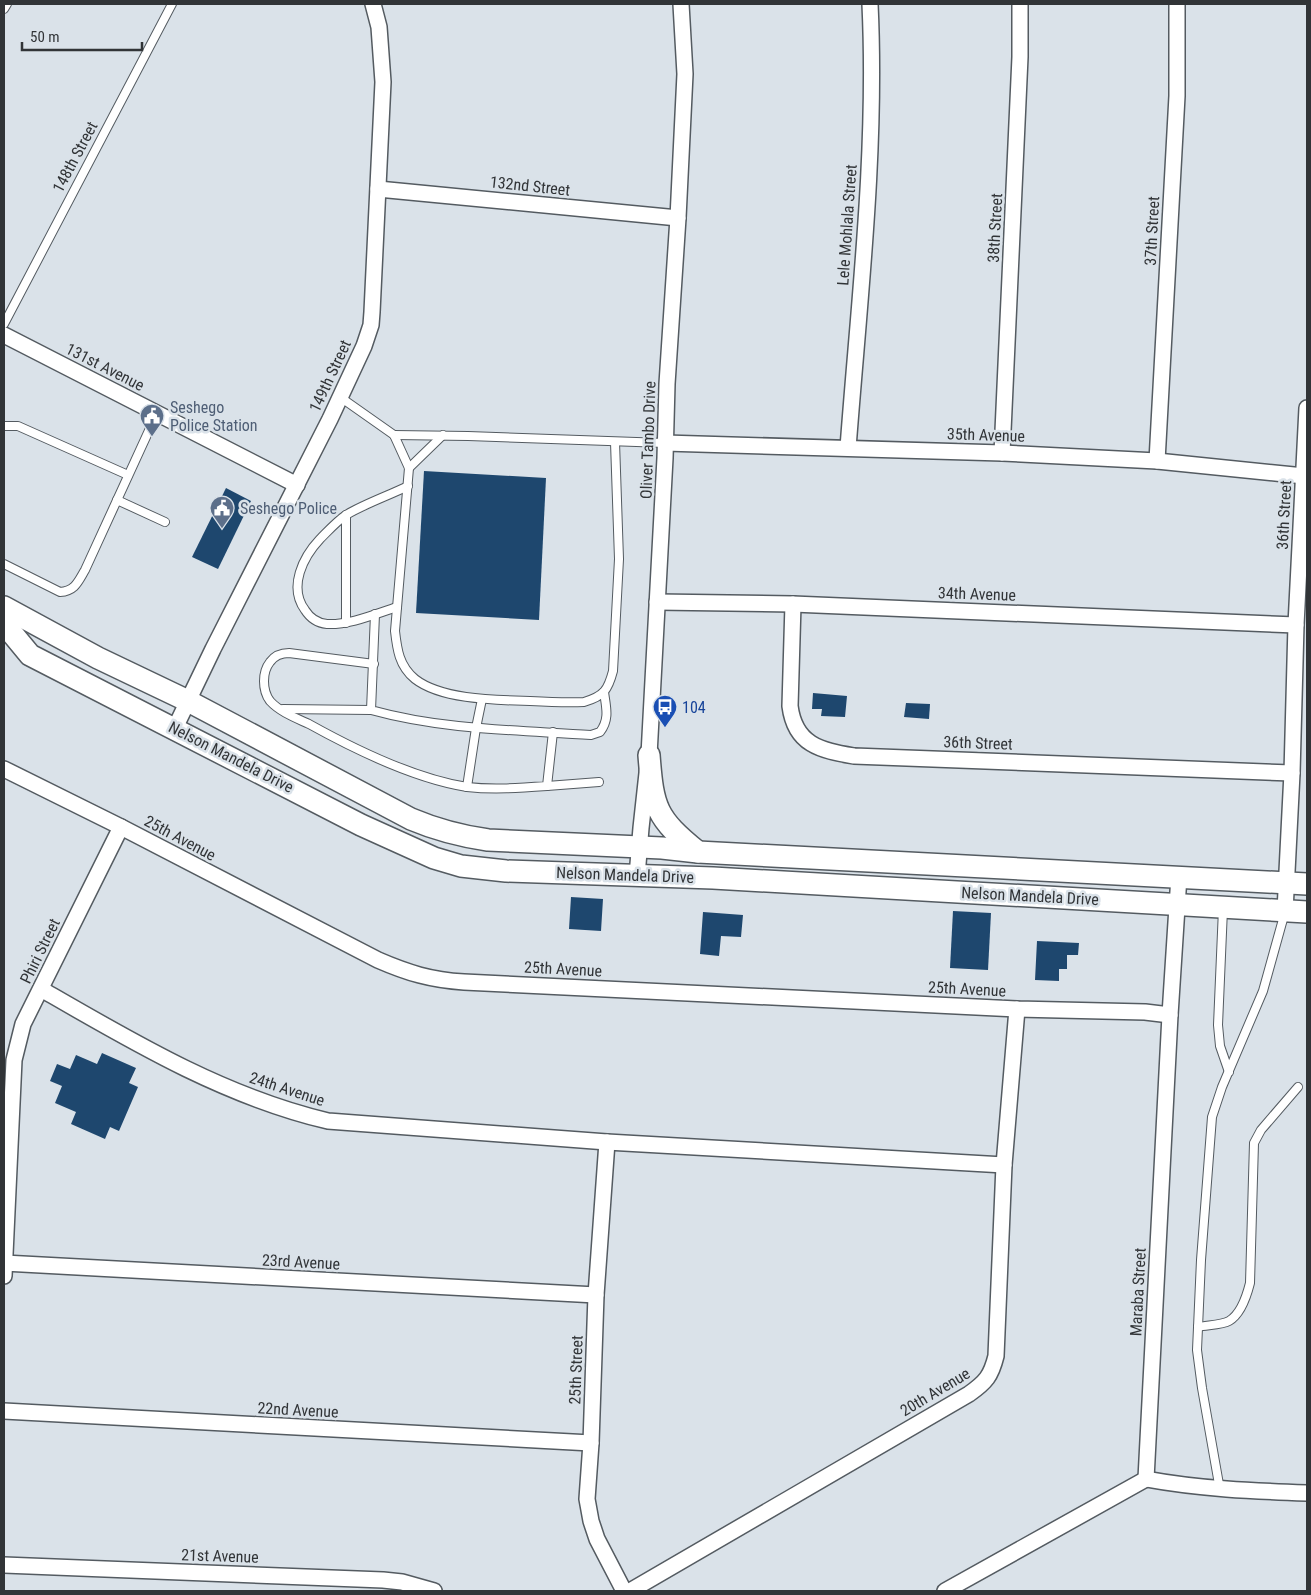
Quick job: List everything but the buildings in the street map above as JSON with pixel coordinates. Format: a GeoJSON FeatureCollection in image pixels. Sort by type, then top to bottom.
{"type":"FeatureCollection","features":[{"type":"Feature","properties":{"kind":"main road","name":"Nelson Mandela Drive"},"geometry":{"type":"LineString","coordinates":[[8,625],[98,658],[188,701],[320,772],[433,829],[461,836],[488,840],[640,847],[698,852],[1297,883]]}},
{"type":"Feature","properties":{"kind":"main road","name":"Nelson Mandela Drive"},"geometry":{"type":"LineString","coordinates":[[8,625],[30,655],[361,825],[434,858],[461,866],[485,870],[713,878],[1307,912]]}},
{"type":"Feature","properties":{"kind":"main road"},"geometry":{"type":"LineString","coordinates":[[649,755],[651,786],[658,810],[670,828],[698,852]]}},
{"type":"Feature","properties":{"kind":"street","name":"149th Street"},"geometry":{"type":"LineString","coordinates":[[175,728],[212,648],[297,485],[340,397],[364,346],[370,325],[383,82],[380,41],[373,4]]}},
{"type":"Feature","properties":{"kind":"street","name":"Oliver Tambo Drive"},"geometry":{"type":"LineString","coordinates":[[637,876],[649,755],[678,218],[685,74],[681,4]]}},
{"type":"Feature","properties":{"kind":"street","name":"Lele Mohlala Street"},"geometry":{"type":"LineString","coordinates":[[848,448],[866,214],[872,86],[870,4]]}},
{"type":"Feature","properties":{"kind":"street","name":"38th Street"},"geometry":{"type":"LineString","coordinates":[[1002,453],[1020,57],[1020,4]]}},
{"type":"Feature","properties":{"kind":"street","name":"37th Street"},"geometry":{"type":"LineString","coordinates":[[1157,460],[1177,96],[1177,4]]}},
{"type":"Feature","properties":{"kind":"street","name":"132nd Street"},"geometry":{"type":"LineString","coordinates":[[378,190],[678,218]]}},
{"type":"Feature","properties":{"kind":"street","name":"131st Avenue"},"geometry":{"type":"LineString","coordinates":[[4,335],[297,485]]}},
{"type":"Feature","properties":{"kind":"street","name":"36th Street"},"geometry":{"type":"LineString","coordinates":[[1286,910],[1297,883],[1292,773],[1296,625],[1307,408]]}},
{"type":"Feature","properties":{"kind":"street","name":"35th Avenue"},"geometry":{"type":"LineString","coordinates":[[665,443],[1002,453],[1157,460],[1304,476]]}},
{"type":"Feature","properties":{"kind":"street","name":"34th Avenue"},"geometry":{"type":"LineString","coordinates":[[657,602],[793,604],[1296,625]]}},
{"type":"Feature","properties":{"kind":"street","name":"36th Street"},"geometry":{"type":"LineString","coordinates":[[793,604],[790,706],[792,719],[799,733],[808,743],[824,751],[854,756],[1292,773]]}},
{"type":"Feature","properties":{"kind":"street","name":"25th Avenue"},"geometry":{"type":"LineString","coordinates":[[4,768],[378,960],[404,972],[428,978],[464,982],[1017,1009],[1145,1012],[1170,1015]]}},
{"type":"Feature","properties":{"kind":"street","name":"Phiri Street"},"geometry":{"type":"LineString","coordinates":[[4,1269],[14,1060],[23,1024],[120,827]]}},
{"type":"Feature","properties":{"kind":"street","name":"Maraba Street"},"geometry":{"type":"LineString","coordinates":[[1146,1479],[1179,876]]}},
{"type":"Feature","properties":{"kind":"street","name":"24th Avenue"},"geometry":{"type":"LineString","coordinates":[[41,989],[126,1038],[194,1072],[253,1098],[300,1114],[328,1121],[607,1142],[1004,1165]]}},
{"type":"Feature","properties":{"kind":"street","name":"20th Avenue"},"geometry":{"type":"LineString","coordinates":[[630,1591],[969,1394],[982,1384],[993,1369],[996,1356],[1004,1165],[1017,1009]]}},
{"type":"Feature","properties":{"kind":"street","name":"25th Street"},"geometry":{"type":"LineString","coordinates":[[607,1142],[596,1295],[591,1443],[587,1498],[591,1521],[597,1539],[624,1591]]}},
{"type":"Feature","properties":{"kind":"street","name":"23rd Avenue"},"geometry":{"type":"LineString","coordinates":[[4,1269],[596,1295]]}},
{"type":"Feature","properties":{"kind":"street","name":"22nd Avenue"},"geometry":{"type":"LineString","coordinates":[[4,1411],[591,1443]]}},
{"type":"Feature","properties":{"kind":"street"},"geometry":{"type":"LineString","coordinates":[[945,1591],[1146,1479],[1220,1490],[1307,1493]]}},
{"type":"Feature","properties":{"kind":"street","name":"21st Avenue"},"geometry":{"type":"LineString","coordinates":[[4,1565],[384,1580],[402,1582],[434,1591]]}},
{"type":"Feature","properties":{"kind":"lane"},"geometry":{"type":"LineString","coordinates":[[4,9],[7,4]]}},
{"type":"Feature","properties":{"kind":"lane","name":"148th Street"},"geometry":{"type":"LineString","coordinates":[[4,324],[168,5]]}},
{"type":"Feature","properties":{"kind":"lane"},"geometry":{"type":"LineString","coordinates":[[340,397],[394,435],[410,468],[395,631],[398,653],[403,666],[415,679],[432,688],[456,695],[482,699],[573,702],[595,699],[604,692],[613,671],[619,559],[615,442]]}},
{"type":"Feature","properties":{"kind":"lane"},"geometry":{"type":"LineString","coordinates":[[4,564],[60,592],[68,592],[74,588],[85,570],[157,413]]}},
{"type":"Feature","properties":{"kind":"lane"},"geometry":{"type":"LineString","coordinates":[[4,426],[18,426],[128,475]]}},
{"type":"Feature","properties":{"kind":"lane"},"geometry":{"type":"LineString","coordinates":[[394,435],[665,443]]}},
{"type":"Feature","properties":{"kind":"lane"},"geometry":{"type":"LineString","coordinates":[[410,468],[443,435]]}},
{"type":"Feature","properties":{"kind":"lane"},"geometry":{"type":"LineString","coordinates":[[397,607],[346,622],[327,624],[318,622],[309,617],[300,603],[297,588],[298,576],[308,553],[320,539],[346,516],[408,486]]}},
{"type":"Feature","properties":{"kind":"lane"},"geometry":{"type":"LineString","coordinates":[[117,500],[165,522]]}},
{"type":"Feature","properties":{"kind":"lane"},"geometry":{"type":"LineString","coordinates":[[346,516],[346,622]]}},
{"type":"Feature","properties":{"kind":"lane"},"geometry":{"type":"LineString","coordinates":[[371,710],[375,614]]}},
{"type":"Feature","properties":{"kind":"lane"},"geometry":{"type":"LineString","coordinates":[[374,664],[289,652],[282,653],[271,660],[267,667],[264,677],[264,688],[269,699],[280,709],[347,744],[396,766],[441,781],[467,787],[508,789],[598,782]]}},
{"type":"Feature","properties":{"kind":"lane"},"geometry":{"type":"LineString","coordinates":[[280,709],[371,710],[424,722],[476,728],[591,735],[600,732],[604,728],[608,715],[604,692]]}},
{"type":"Feature","properties":{"kind":"lane"},"geometry":{"type":"LineString","coordinates":[[467,787],[482,699]]}},
{"type":"Feature","properties":{"kind":"lane"},"geometry":{"type":"LineString","coordinates":[[547,786],[553,732]]}},
{"type":"Feature","properties":{"kind":"lane"},"geometry":{"type":"LineString","coordinates":[[1223,907],[1218,1025],[1220,1046],[1228,1072]]}},
{"type":"Feature","properties":{"kind":"lane"},"geometry":{"type":"LineString","coordinates":[[1220,1490],[1197,1350],[1201,1260],[1212,1117],[1228,1072],[1263,991],[1286,910]]}},
{"type":"Feature","properties":{"kind":"lane"},"geometry":{"type":"LineString","coordinates":[[1198,1327],[1229,1321],[1238,1311],[1248,1293],[1250,1283],[1254,1143],[1261,1130],[1298,1087]]}},
{"type":"Feature","properties":{"kind":"place","name":"Seshego Police Station"},"geometry":{"type":"Point","coordinates":[152,437]}},
{"type":"Feature","properties":{"kind":"place","name":"Seshego Police"},"geometry":{"type":"Point","coordinates":[222,529]}},
{"type":"Feature","properties":{"kind":"place","name":"104"},"geometry":{"type":"Point","coordinates":[665,728]}}]}
